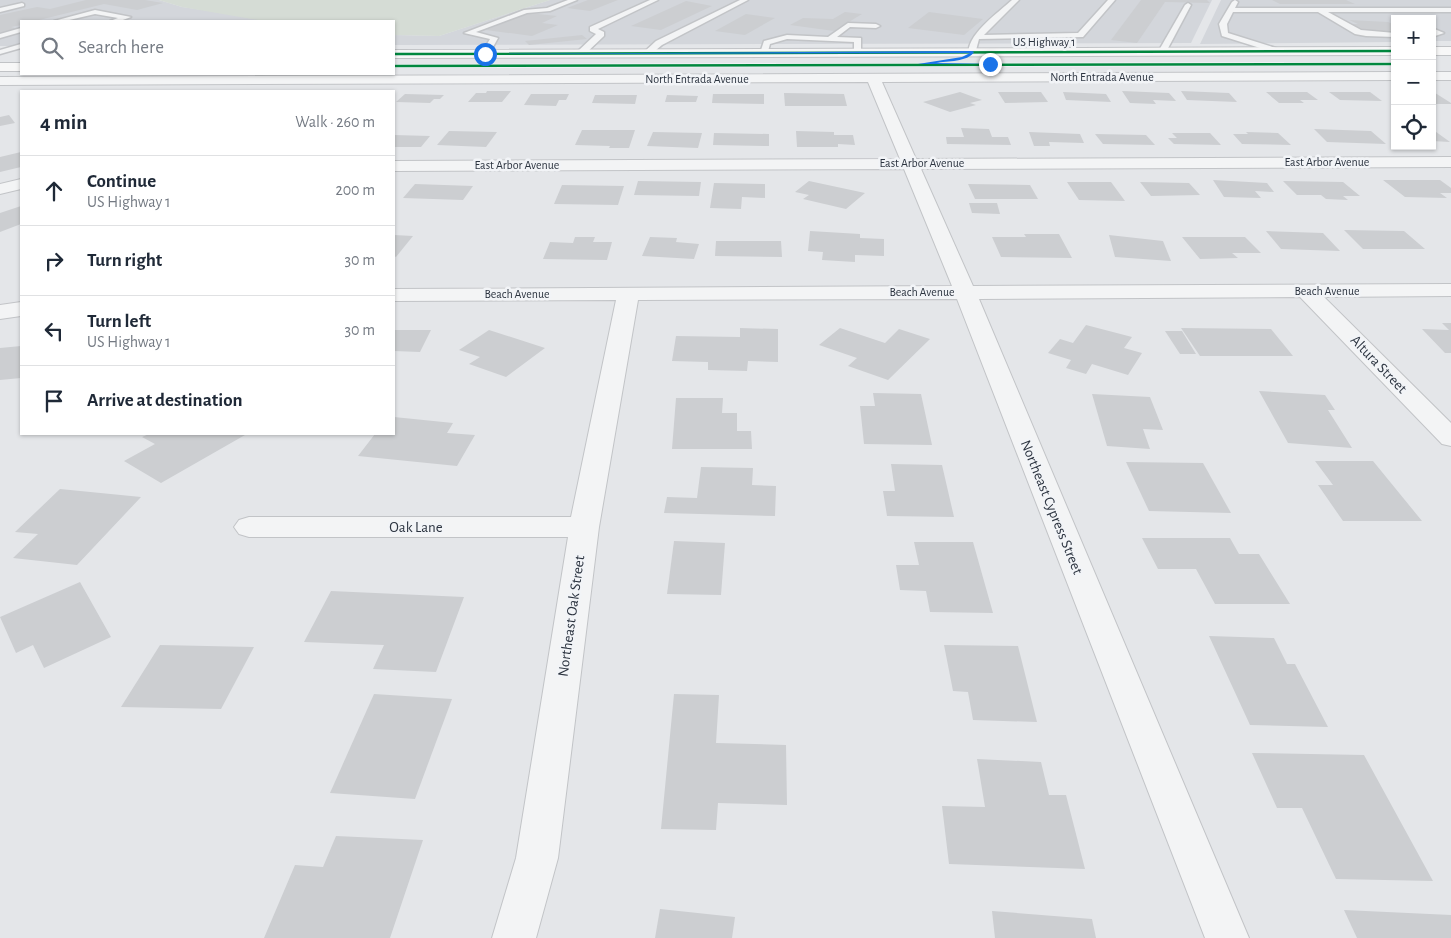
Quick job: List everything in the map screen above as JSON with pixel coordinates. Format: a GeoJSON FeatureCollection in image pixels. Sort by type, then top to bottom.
{"type":"FeatureCollection","features":[{"type":"Feature","properties":{"kind":"main road","name":"US Highway 1"},"geometry":{"type":"LineString","coordinates":[[395,54],[1391,51]]}},
{"type":"Feature","properties":{"kind":"main road"},"geometry":{"type":"LineString","coordinates":[[1436,51],[1451,51]]}},
{"type":"Feature","properties":{"kind":"main road"},"geometry":{"type":"LineString","coordinates":[[920,64],[963,58],[971,55],[972,52]]}},
{"type":"Feature","properties":{"kind":"main road"},"geometry":{"type":"LineString","coordinates":[[990,64],[1005,58],[1051,52]]}},
{"type":"Feature","properties":{"kind":"main road"},"geometry":{"type":"LineString","coordinates":[[0,54],[20,63]]}},
{"type":"Feature","properties":{"kind":"main road"},"geometry":{"type":"LineString","coordinates":[[0,67],[20,63]]}},
{"type":"Feature","properties":{"kind":"main road","name":"US Highway 1"},"geometry":{"type":"LineString","coordinates":[[395,66],[1391,64]]}},
{"type":"Feature","properties":{"kind":"main road"},"geometry":{"type":"LineString","coordinates":[[1436,64],[1451,64]]}},
{"type":"Feature","properties":{"kind":"street"},"geometry":{"type":"LineString","coordinates":[[0,72],[20,63]]}},
{"type":"Feature","properties":{"kind":"street","name":"North Entrada Avenue"},"geometry":{"type":"LineString","coordinates":[[0,81],[1391,76]]}},
{"type":"Feature","properties":{"kind":"street"},"geometry":{"type":"LineString","coordinates":[[1436,76],[1451,76]]}},
{"type":"Feature","properties":{"kind":"street","name":"Northeast Cypress Street"},"geometry":{"type":"LineString","coordinates":[[874,78],[965,292],[1227,938]]}},
{"type":"Feature","properties":{"kind":"street","name":"East Arbor Avenue"},"geometry":{"type":"LineString","coordinates":[[395,166],[1451,162]]}},
{"type":"Feature","properties":{"kind":"street"},"geometry":{"type":"LineString","coordinates":[[0,190],[20,184]]}},
{"type":"Feature","properties":{"kind":"street","name":"Altura Street"},"geometry":{"type":"LineString","coordinates":[[1306,290],[1451,438]]}},
{"type":"Feature","properties":{"kind":"street","name":"Beach Avenue"},"geometry":{"type":"LineString","coordinates":[[395,295],[1451,290]]}},
{"type":"Feature","properties":{"kind":"street","name":"Northeast Oak Street"},"geometry":{"type":"LineString","coordinates":[[514,938],[537,858],[584,526],[628,294]]}},
{"type":"Feature","properties":{"kind":"street"},"geometry":{"type":"LineString","coordinates":[[0,312],[20,309]]}},
{"type":"Feature","properties":{"kind":"street","name":"Oak Lane"},"geometry":{"type":"LineString","coordinates":[[248,527],[584,526]]}},
{"type":"Feature","properties":{"kind":"lane"},"geometry":{"type":"LineString","coordinates":[[485,54],[494,38],[468,33],[526,11],[548,10],[574,0]]}},
{"type":"Feature","properties":{"kind":"lane"},"geometry":{"type":"LineString","coordinates":[[581,53],[601,34],[593,29],[655,0]]}},
{"type":"Feature","properties":{"kind":"lane"},"geometry":{"type":"LineString","coordinates":[[647,53],[659,43],[745,0]]}},
{"type":"Feature","properties":{"kind":"lane"},"geometry":{"type":"LineString","coordinates":[[972,52],[973,44],[977,37],[1016,0]]}},
{"type":"Feature","properties":{"kind":"lane"},"geometry":{"type":"LineString","coordinates":[[977,37],[1080,35],[1112,0]]}},
{"type":"Feature","properties":{"kind":"lane"},"geometry":{"type":"LineString","coordinates":[[1236,0],[1222,24],[1225,34],[1276,51]]}},
{"type":"Feature","properties":{"kind":"lane"},"geometry":{"type":"LineString","coordinates":[[1378,3],[1401,15]]}},
{"type":"Feature","properties":{"kind":"lane"},"geometry":{"type":"LineString","coordinates":[[1409,3],[1444,20]]}},
{"type":"Feature","properties":{"kind":"lane"},"geometry":{"type":"LineString","coordinates":[[0,10],[22,5]]}},
{"type":"Feature","properties":{"kind":"lane"},"geometry":{"type":"LineString","coordinates":[[1162,52],[1188,5]]}},
{"type":"Feature","properties":{"kind":"lane"},"geometry":{"type":"LineString","coordinates":[[1231,10],[1451,10]]}},
{"type":"Feature","properties":{"kind":"lane"},"geometry":{"type":"LineString","coordinates":[[1319,10],[1358,32],[1391,35]]}},
{"type":"Feature","properties":{"kind":"lane"},"geometry":{"type":"LineString","coordinates":[[61,20],[95,12],[128,17],[117,20]]}},
{"type":"Feature","properties":{"kind":"lane"},"geometry":{"type":"LineString","coordinates":[[829,39],[848,25],[876,26]]}},
{"type":"Feature","properties":{"kind":"lane"},"geometry":{"type":"LineString","coordinates":[[0,36],[20,30]]}},
{"type":"Feature","properties":{"kind":"lane"},"geometry":{"type":"LineString","coordinates":[[764,53],[767,43],[787,37],[858,40],[858,52]]}},
{"type":"Feature","properties":{"kind":"lane"},"geometry":{"type":"LineString","coordinates":[[0,54],[20,46]]}},
{"type":"Feature","properties":{"kind":"shaded area"},"geometry":{"type":"Polygon","coordinates":[[[0,0],[159,0],[182,7],[273,20],[20,20],[20,46],[0,46],[0,0]]]}},
{"type":"Feature","properties":{"kind":"shaded area"},"geometry":{"type":"Polygon","coordinates":[[[159,0],[550,0],[439,36],[395,35],[395,20],[258,20],[182,7],[159,0]]]}},
{"type":"Feature","properties":{"kind":"shaded area"},"geometry":{"type":"Polygon","coordinates":[[[550,0],[1212,0],[1191,43],[395,45],[395,35],[439,36],[550,0]]]}},
{"type":"Feature","properties":{"kind":"shaded area"},"geometry":{"type":"Polygon","coordinates":[[[1221,0],[1451,0],[1451,41],[1436,41],[1436,15],[1391,15],[1391,42],[1200,44],[1221,0]]]}},
{"type":"Feature","properties":{"kind":"building"},"geometry":{"type":"Polygon","coordinates":[[[86,0],[145,0],[163,3],[137,10],[104,4],[39,20],[20,20],[20,25],[11,27],[18,29],[0,33],[0,15],[37,7],[50,9],[86,0]]]}},
{"type":"Feature","properties":{"kind":"building"},"geometry":{"type":"Polygon","coordinates":[[[588,0],[618,0],[590,11],[567,8],[588,0]]]}},
{"type":"Feature","properties":{"kind":"building"},"geometry":{"type":"Polygon","coordinates":[[[1141,0],[1207,0],[1210,3],[1165,2],[1137,43],[1111,40],[1141,0]]]}},
{"type":"Feature","properties":{"kind":"building"},"geometry":{"type":"Polygon","coordinates":[[[1272,0],[1346,0],[1355,4],[1280,4],[1272,0]]]}},
{"type":"Feature","properties":{"kind":"building"},"geometry":{"type":"Polygon","coordinates":[[[686,1],[712,6],[661,30],[631,26],[686,1]]]}},
{"type":"Feature","properties":{"kind":"building"},"geometry":{"type":"Polygon","coordinates":[[[845,12],[862,14],[834,31],[790,25],[803,18],[833,19],[845,12]]]}},
{"type":"Feature","properties":{"kind":"building"},"geometry":{"type":"Polygon","coordinates":[[[929,12],[983,19],[964,35],[908,28],[929,12]]]}},
{"type":"Feature","properties":{"kind":"building"},"geometry":{"type":"Polygon","coordinates":[[[529,13],[557,16],[542,23],[558,25],[532,36],[486,30],[529,13]]]}},
{"type":"Feature","properties":{"kind":"building"},"geometry":{"type":"Polygon","coordinates":[[[746,14],[775,18],[745,35],[715,31],[746,14]]]}},
{"type":"Feature","properties":{"kind":"building"},"geometry":{"type":"Polygon","coordinates":[[[1349,20],[1388,22],[1391,23],[1391,32],[1359,30],[1348,24],[1358,24],[1349,20]]]}},
{"type":"Feature","properties":{"kind":"building"},"geometry":{"type":"Polygon","coordinates":[[[582,35],[587,39],[529,45],[525,41],[582,35]]]}},
{"type":"Feature","properties":{"kind":"building"},"geometry":{"type":"Polygon","coordinates":[[[487,91],[511,91],[502,102],[468,102],[476,93],[486,93],[487,91]]]}},
{"type":"Feature","properties":{"kind":"building"},"geometry":{"type":"Polygon","coordinates":[[[1122,91],[1169,93],[1176,101],[1153,100],[1156,104],[1130,103],[1122,91]]]}},
{"type":"Feature","properties":{"kind":"building"},"geometry":{"type":"Polygon","coordinates":[[[1181,91],[1229,93],[1237,102],[1187,100],[1181,91]]]}},
{"type":"Feature","properties":{"kind":"building"},"geometry":{"type":"Polygon","coordinates":[[[960,92],[982,100],[970,103],[976,105],[950,112],[923,102],[960,92]]]}},
{"type":"Feature","properties":{"kind":"building"},"geometry":{"type":"Polygon","coordinates":[[[998,92],[1041,92],[1048,102],[1005,103],[998,92]]]}},
{"type":"Feature","properties":{"kind":"building"},"geometry":{"type":"Polygon","coordinates":[[[1063,92],[1106,94],[1111,102],[1066,100],[1063,92]]]}},
{"type":"Feature","properties":{"kind":"building"},"geometry":{"type":"Polygon","coordinates":[[[1266,92],[1307,92],[1318,100],[1300,100],[1304,103],[1279,103],[1266,92]]]}},
{"type":"Feature","properties":{"kind":"building"},"geometry":{"type":"Polygon","coordinates":[[[1329,92],[1370,92],[1382,101],[1340,100],[1329,92]]]}},
{"type":"Feature","properties":{"kind":"building"},"geometry":{"type":"Polygon","coordinates":[[[784,93],[844,94],[847,106],[785,106],[784,93]]]}},
{"type":"Feature","properties":{"kind":"building"},"geometry":{"type":"Polygon","coordinates":[[[405,94],[444,95],[430,103],[396,102],[405,94]]]}},
{"type":"Feature","properties":{"kind":"building"},"geometry":{"type":"Polygon","coordinates":[[[531,94],[569,94],[566,100],[559,100],[556,106],[524,105],[531,94]]]}},
{"type":"Feature","properties":{"kind":"building"},"geometry":{"type":"Polygon","coordinates":[[[713,94],[764,94],[764,104],[712,103],[713,94]]]}},
{"type":"Feature","properties":{"kind":"building"},"geometry":{"type":"Polygon","coordinates":[[[1436,94],[1451,103],[1436,104],[1436,94]]]}},
{"type":"Feature","properties":{"kind":"building"},"geometry":{"type":"Polygon","coordinates":[[[595,95],[637,95],[635,104],[592,103],[595,95]]]}},
{"type":"Feature","properties":{"kind":"building"},"geometry":{"type":"Polygon","coordinates":[[[667,95],[698,96],[696,102],[665,102],[667,95]]]}},
{"type":"Feature","properties":{"kind":"building"},"geometry":{"type":"Polygon","coordinates":[[[9,115],[15,123],[0,126],[0,117],[9,115]]]}},
{"type":"Feature","properties":{"kind":"building"},"geometry":{"type":"Polygon","coordinates":[[[961,128],[989,129],[992,137],[1008,137],[1011,145],[947,144],[946,137],[964,137],[961,128]]]}},
{"type":"Feature","properties":{"kind":"building"},"geometry":{"type":"Polygon","coordinates":[[[1314,129],[1371,131],[1386,144],[1327,142],[1314,129]]]}},
{"type":"Feature","properties":{"kind":"building"},"geometry":{"type":"Polygon","coordinates":[[[582,130],[635,130],[629,148],[609,148],[610,146],[575,145],[582,130]]]}},
{"type":"Feature","properties":{"kind":"building"},"geometry":{"type":"Polygon","coordinates":[[[449,131],[497,132],[486,147],[437,145],[449,131]]]}},
{"type":"Feature","properties":{"kind":"building"},"geometry":{"type":"Polygon","coordinates":[[[796,131],[834,132],[834,135],[853,135],[855,145],[838,144],[838,147],[797,147],[796,131]]]}},
{"type":"Feature","properties":{"kind":"building"},"geometry":{"type":"Polygon","coordinates":[[[653,132],[702,133],[698,148],[647,146],[653,132]]]}},
{"type":"Feature","properties":{"kind":"building"},"geometry":{"type":"Polygon","coordinates":[[[1029,132],[1080,134],[1084,143],[1049,142],[1050,146],[1034,146],[1029,132]]]}},
{"type":"Feature","properties":{"kind":"building"},"geometry":{"type":"Polygon","coordinates":[[[1246,132],[1278,133],[1291,145],[1242,144],[1233,134],[1248,134],[1246,132]]]}},
{"type":"Feature","properties":{"kind":"building"},"geometry":{"type":"Polygon","coordinates":[[[1436,132],[1450,142],[1436,141],[1436,132]]]}},
{"type":"Feature","properties":{"kind":"building"},"geometry":{"type":"Polygon","coordinates":[[[714,133],[769,134],[769,146],[713,145],[714,133]]]}},
{"type":"Feature","properties":{"kind":"building"},"geometry":{"type":"Polygon","coordinates":[[[1172,133],[1210,133],[1221,145],[1174,144],[1168,138],[1177,138],[1172,133]]]}},
{"type":"Feature","properties":{"kind":"building"},"geometry":{"type":"Polygon","coordinates":[[[1095,134],[1146,135],[1155,145],[1103,144],[1095,134]]]}},
{"type":"Feature","properties":{"kind":"building"},"geometry":{"type":"Polygon","coordinates":[[[395,135],[430,136],[421,147],[395,147],[395,135]]]}},
{"type":"Feature","properties":{"kind":"building"},"geometry":{"type":"Polygon","coordinates":[[[20,152],[20,167],[0,172],[0,157],[20,152]]]}},
{"type":"Feature","properties":{"kind":"building"},"geometry":{"type":"Polygon","coordinates":[[[1213,180],[1267,183],[1274,192],[1255,191],[1261,198],[1224,197],[1213,180]]]}},
{"type":"Feature","properties":{"kind":"building"},"geometry":{"type":"Polygon","coordinates":[[[1383,180],[1440,180],[1451,188],[1451,193],[1440,193],[1447,198],[1405,197],[1383,180]]]}},
{"type":"Feature","properties":{"kind":"building"},"geometry":{"type":"Polygon","coordinates":[[[638,181],[701,182],[699,196],[634,195],[638,181]]]}},
{"type":"Feature","properties":{"kind":"building"},"geometry":{"type":"Polygon","coordinates":[[[809,181],[865,193],[846,209],[803,199],[809,195],[795,192],[809,181]]]}},
{"type":"Feature","properties":{"kind":"building"},"geometry":{"type":"Polygon","coordinates":[[[1283,181],[1343,182],[1360,196],[1343,196],[1348,200],[1326,199],[1321,195],[1297,195],[1283,181]]]}},
{"type":"Feature","properties":{"kind":"building"},"geometry":{"type":"Polygon","coordinates":[[[1067,182],[1111,182],[1125,201],[1079,200],[1067,182]]]}},
{"type":"Feature","properties":{"kind":"building"},"geometry":{"type":"Polygon","coordinates":[[[1140,182],[1189,183],[1200,195],[1151,196],[1140,182]]]}},
{"type":"Feature","properties":{"kind":"building"},"geometry":{"type":"Polygon","coordinates":[[[714,183],[765,184],[765,198],[742,197],[741,209],[710,208],[714,183]]]}},
{"type":"Feature","properties":{"kind":"building"},"geometry":{"type":"Polygon","coordinates":[[[415,184],[473,186],[463,200],[403,198],[415,184]]]}},
{"type":"Feature","properties":{"kind":"building"},"geometry":{"type":"Polygon","coordinates":[[[968,184],[1030,185],[1038,199],[975,199],[968,184]]]}},
{"type":"Feature","properties":{"kind":"building"},"geometry":{"type":"Polygon","coordinates":[[[562,185],[624,186],[618,205],[554,204],[562,185]]]}},
{"type":"Feature","properties":{"kind":"building"},"geometry":{"type":"Polygon","coordinates":[[[969,203],[997,203],[1000,214],[972,213],[969,203]]]}},
{"type":"Feature","properties":{"kind":"building"},"geometry":{"type":"Polygon","coordinates":[[[20,206],[20,224],[0,232],[0,213],[20,206]]]}},
{"type":"Feature","properties":{"kind":"building"},"geometry":{"type":"Polygon","coordinates":[[[1344,230],[1404,231],[1425,249],[1363,249],[1344,230]]]}},
{"type":"Feature","properties":{"kind":"building"},"geometry":{"type":"Polygon","coordinates":[[[810,231],[860,234],[860,238],[884,239],[884,256],[855,255],[855,262],[822,260],[823,252],[808,251],[810,231]]]}},
{"type":"Feature","properties":{"kind":"building"},"geometry":{"type":"Polygon","coordinates":[[[1266,231],[1323,233],[1340,251],[1281,249],[1266,231]]]}},
{"type":"Feature","properties":{"kind":"building"},"geometry":{"type":"Polygon","coordinates":[[[1024,234],[1059,234],[1072,258],[1001,257],[992,237],[1026,237],[1024,234]]]}},
{"type":"Feature","properties":{"kind":"building"},"geometry":{"type":"Polygon","coordinates":[[[395,235],[413,236],[396,257],[395,235]]]}},
{"type":"Feature","properties":{"kind":"building"},"geometry":{"type":"Polygon","coordinates":[[[1109,235],[1163,241],[1171,261],[1115,257],[1109,235]]]}},
{"type":"Feature","properties":{"kind":"building"},"geometry":{"type":"Polygon","coordinates":[[[575,237],[595,237],[593,242],[612,242],[607,260],[543,259],[550,242],[573,243],[575,237]]]}},
{"type":"Feature","properties":{"kind":"building"},"geometry":{"type":"Polygon","coordinates":[[[650,237],[677,238],[676,242],[699,244],[694,259],[642,256],[650,237]]]}},
{"type":"Feature","properties":{"kind":"building"},"geometry":{"type":"Polygon","coordinates":[[[1182,237],[1245,237],[1261,253],[1232,253],[1238,258],[1200,259],[1182,237]]]}},
{"type":"Feature","properties":{"kind":"building"},"geometry":{"type":"Polygon","coordinates":[[[716,241],[781,241],[782,257],[715,256],[716,241]]]}},
{"type":"Feature","properties":{"kind":"building"},"geometry":{"type":"Polygon","coordinates":[[[1442,323],[1451,323],[1451,353],[1445,353],[1422,329],[1449,330],[1442,323]]]}},
{"type":"Feature","properties":{"kind":"building"},"geometry":{"type":"Polygon","coordinates":[[[1086,325],[1132,337],[1124,348],[1142,353],[1128,375],[1092,364],[1086,374],[1066,368],[1071,360],[1048,353],[1060,339],[1073,343],[1086,325]]]}},
{"type":"Feature","properties":{"kind":"building"},"geometry":{"type":"Polygon","coordinates":[[[740,328],[778,329],[778,362],[748,361],[747,371],[708,370],[708,362],[672,361],[676,336],[740,337],[740,328]]]}},
{"type":"Feature","properties":{"kind":"building"},"geometry":{"type":"Polygon","coordinates":[[[840,328],[885,343],[899,329],[930,339],[888,380],[848,366],[857,358],[819,345],[840,328]]]}},
{"type":"Feature","properties":{"kind":"building"},"geometry":{"type":"Polygon","coordinates":[[[1181,328],[1271,329],[1293,356],[1200,356],[1181,328]]]}},
{"type":"Feature","properties":{"kind":"building"},"geometry":{"type":"Polygon","coordinates":[[[395,330],[431,330],[420,352],[395,351],[395,330]]]}},
{"type":"Feature","properties":{"kind":"building"},"geometry":{"type":"Polygon","coordinates":[[[489,330],[545,348],[506,377],[469,364],[480,357],[459,350],[489,330]]]}},
{"type":"Feature","properties":{"kind":"building"},"geometry":{"type":"Polygon","coordinates":[[[1165,331],[1182,331],[1196,354],[1180,354],[1165,331]]]}},
{"type":"Feature","properties":{"kind":"building"},"geometry":{"type":"Polygon","coordinates":[[[20,346],[20,378],[0,380],[0,348],[20,346]]]}},
{"type":"Feature","properties":{"kind":"building"},"geometry":{"type":"Polygon","coordinates":[[[1259,391],[1325,395],[1335,410],[1328,410],[1352,448],[1288,443],[1259,391]]]}},
{"type":"Feature","properties":{"kind":"building"},"geometry":{"type":"Polygon","coordinates":[[[873,393],[921,394],[932,445],[864,444],[860,406],[875,406],[873,393]]]}},
{"type":"Feature","properties":{"kind":"building"},"geometry":{"type":"Polygon","coordinates":[[[1092,394],[1150,397],[1163,430],[1143,429],[1150,449],[1107,446],[1092,394]]]}},
{"type":"Feature","properties":{"kind":"building"},"geometry":{"type":"Polygon","coordinates":[[[676,398],[723,398],[722,413],[737,413],[737,431],[751,431],[752,449],[672,449],[676,398]]]}},
{"type":"Feature","properties":{"kind":"building"},"geometry":{"type":"Polygon","coordinates":[[[395,417],[453,423],[447,433],[475,435],[457,466],[358,456],[374,435],[395,435],[395,417]]]}},
{"type":"Feature","properties":{"kind":"building"},"geometry":{"type":"Polygon","coordinates":[[[147,435],[245,435],[161,483],[124,461],[155,444],[142,437],[147,435]]]}},
{"type":"Feature","properties":{"kind":"building"},"geometry":{"type":"Polygon","coordinates":[[[1315,461],[1373,461],[1422,521],[1343,521],[1318,485],[1333,485],[1315,461]]]}},
{"type":"Feature","properties":{"kind":"building"},"geometry":{"type":"Polygon","coordinates":[[[1126,462],[1203,463],[1231,513],[1149,511],[1126,462]]]}},
{"type":"Feature","properties":{"kind":"building"},"geometry":{"type":"Polygon","coordinates":[[[891,464],[942,465],[954,517],[887,516],[883,491],[895,491],[891,464]]]}},
{"type":"Feature","properties":{"kind":"building"},"geometry":{"type":"Polygon","coordinates":[[[701,467],[753,468],[752,485],[776,486],[775,516],[664,513],[667,497],[697,498],[701,467]]]}},
{"type":"Feature","properties":{"kind":"building"},"geometry":{"type":"Polygon","coordinates":[[[60,489],[141,497],[77,565],[13,558],[38,534],[15,532],[60,489]]]}},
{"type":"Feature","properties":{"kind":"building"},"geometry":{"type":"Polygon","coordinates":[[[1142,538],[1230,538],[1239,554],[1259,554],[1290,604],[1215,604],[1196,569],[1158,569],[1142,538]]]}},
{"type":"Feature","properties":{"kind":"building"},"geometry":{"type":"Polygon","coordinates":[[[674,541],[725,543],[721,595],[667,594],[674,541]]]}},
{"type":"Feature","properties":{"kind":"building"},"geometry":{"type":"Polygon","coordinates":[[[914,542],[973,542],[993,613],[930,612],[926,591],[900,590],[896,565],[919,565],[914,542]]]}},
{"type":"Feature","properties":{"kind":"building"},"geometry":{"type":"Polygon","coordinates":[[[80,582],[111,637],[44,668],[33,645],[16,653],[0,617],[80,582]]]}},
{"type":"Feature","properties":{"kind":"building"},"geometry":{"type":"Polygon","coordinates":[[[331,591],[464,597],[436,672],[373,669],[384,645],[304,642],[331,591]]]}},
{"type":"Feature","properties":{"kind":"building"},"geometry":{"type":"Polygon","coordinates":[[[1209,636],[1274,638],[1287,664],[1295,664],[1328,727],[1250,725],[1209,636]]]}},
{"type":"Feature","properties":{"kind":"building"},"geometry":{"type":"Polygon","coordinates":[[[160,645],[254,647],[221,709],[121,707],[160,645]]]}},
{"type":"Feature","properties":{"kind":"building"},"geometry":{"type":"Polygon","coordinates":[[[944,645],[1018,646],[1037,722],[973,720],[968,692],[953,691],[944,645]]]}},
{"type":"Feature","properties":{"kind":"building"},"geometry":{"type":"Polygon","coordinates":[[[374,694],[452,699],[415,799],[330,793],[374,694]]]}},
{"type":"Feature","properties":{"kind":"building"},"geometry":{"type":"Polygon","coordinates":[[[674,694],[719,695],[716,743],[786,745],[787,805],[718,803],[716,830],[661,829],[674,694]]]}},
{"type":"Feature","properties":{"kind":"building"},"geometry":{"type":"Polygon","coordinates":[[[1252,753],[1364,755],[1433,881],[1336,879],[1302,808],[1277,808],[1252,753]]]}},
{"type":"Feature","properties":{"kind":"building"},"geometry":{"type":"Polygon","coordinates":[[[977,759],[1041,762],[1049,795],[1066,795],[1085,869],[949,864],[942,806],[985,807],[977,759]]]}},
{"type":"Feature","properties":{"kind":"building"},"geometry":{"type":"Polygon","coordinates":[[[336,836],[423,840],[390,938],[264,938],[295,865],[323,867],[336,836]]]}},
{"type":"Feature","properties":{"kind":"building"},"geometry":{"type":"Polygon","coordinates":[[[660,909],[735,917],[732,938],[655,938],[660,909]]]}},
{"type":"Feature","properties":{"kind":"building"},"geometry":{"type":"Polygon","coordinates":[[[1344,910],[1451,915],[1451,938],[1357,938],[1344,910]]]}},
{"type":"Feature","properties":{"kind":"building"},"geometry":{"type":"Polygon","coordinates":[[[992,911],[1092,919],[1096,938],[995,938],[992,911]]]}},
{"type":"Feature","properties":{"kind":"cycle path"},"geometry":{"type":"LineString","coordinates":[[395,54],[1391,51]]}},
{"type":"Feature","properties":{"kind":"cycle path"},"geometry":{"type":"LineString","coordinates":[[395,66],[1391,64]]}},
{"type":"Feature","properties":{"kind":"route"},"geometry":{"type":"LineString","coordinates":[[485,54],[972,52],[971,55],[963,58],[920,64],[990,64]]}}]}
